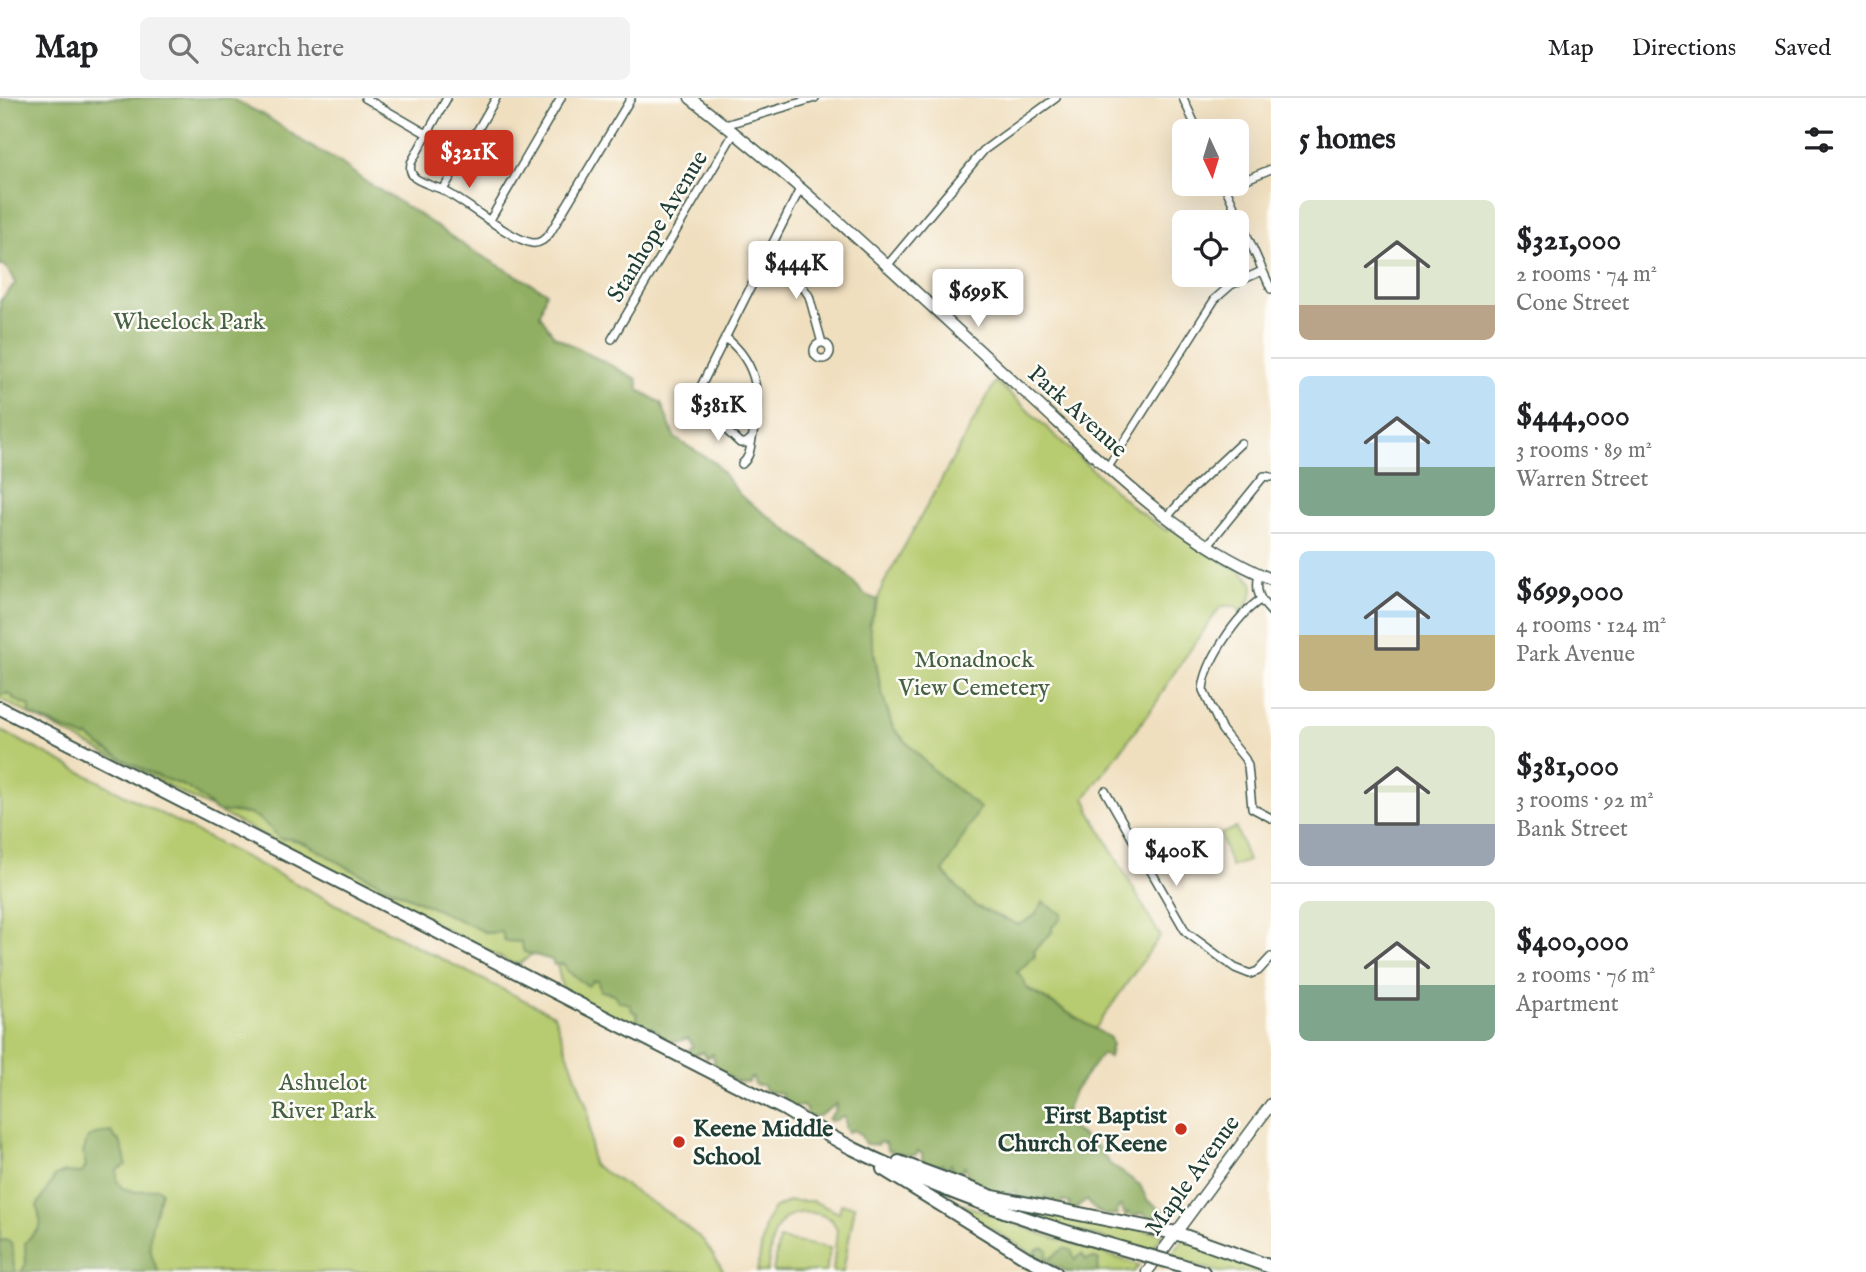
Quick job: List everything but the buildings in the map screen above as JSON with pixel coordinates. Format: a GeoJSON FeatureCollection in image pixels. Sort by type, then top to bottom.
{"type":"FeatureCollection","features":[{"type":"Feature","properties":{"kind":"highway"},"geometry":{"type":"LineString","coordinates":[[0,708],[786,1110],[854,1149],[921,1180],[1021,1219],[1203,1272]]}},
{"type":"Feature","properties":{"kind":"highway"},"geometry":{"type":"LineString","coordinates":[[854,1149],[906,1164],[1013,1203],[1176,1233],[1271,1267]]}},
{"type":"Feature","properties":{"kind":"highway"},"geometry":{"type":"LineString","coordinates":[[854,1149],[985,1233],[1055,1272]]}},
{"type":"Feature","properties":{"kind":"street"},"geometry":{"type":"LineString","coordinates":[[365,98],[427,134]]}},
{"type":"Feature","properties":{"kind":"street"},"geometry":{"type":"LineString","coordinates":[[447,98],[410,169],[416,179],[443,190],[528,241],[541,242],[550,233],[631,98]]}},
{"type":"Feature","properties":{"kind":"street"},"geometry":{"type":"LineString","coordinates":[[443,190],[496,98]]}},
{"type":"Feature","properties":{"kind":"street"},"geometry":{"type":"LineString","coordinates":[[489,220],[561,98]]}},
{"type":"Feature","properties":{"kind":"street","name":"Park Avenue"},"geometry":{"type":"LineString","coordinates":[[690,98],[800,189],[1167,517],[1207,546],[1271,579]]}},
{"type":"Feature","properties":{"kind":"street"},"geometry":{"type":"LineString","coordinates":[[725,125],[815,98]]}},
{"type":"Feature","properties":{"kind":"street"},"geometry":{"type":"LineString","coordinates":[[886,267],[984,150],[1056,98]]}},
{"type":"Feature","properties":{"kind":"street"},"geometry":{"type":"LineString","coordinates":[[1183,98],[1193,119]]}},
{"type":"Feature","properties":{"kind":"street","name":"Stanhope Avenue"},"geometry":{"type":"LineString","coordinates":[[612,339],[734,133]]}},
{"type":"Feature","properties":{"kind":"street"},"geometry":{"type":"LineString","coordinates":[[1250,178],[1271,169]]}},
{"type":"Feature","properties":{"kind":"street"},"geometry":{"type":"LineString","coordinates":[[684,420],[800,189]]}},
{"type":"Feature","properties":{"kind":"street"},"geometry":{"type":"LineString","coordinates":[[1229,196],[1271,289]]}},
{"type":"Feature","properties":{"kind":"street"},"geometry":{"type":"LineString","coordinates":[[761,265],[803,287],[809,296],[822,343]]}},
{"type":"Feature","properties":{"kind":"street"},"geometry":{"type":"LineString","coordinates":[[1108,467],[1215,299],[1231,285],[1262,271]]}},
{"type":"Feature","properties":{"kind":"street"},"geometry":{"type":"LineString","coordinates":[[725,337],[745,355],[755,385],[758,412],[750,452],[742,464]]}},
{"type":"Feature","properties":{"kind":"street"},"geometry":{"type":"LineString","coordinates":[[694,400],[740,443],[752,439]]}},
{"type":"Feature","properties":{"kind":"street"},"geometry":{"type":"LineString","coordinates":[[1167,517],[1209,472],[1241,443]]}},
{"type":"Feature","properties":{"kind":"street"},"geometry":{"type":"LineString","coordinates":[[1207,546],[1253,486],[1264,476],[1271,477]]}},
{"type":"Feature","properties":{"kind":"street"},"geometry":{"type":"LineString","coordinates":[[1259,574],[1257,592],[1260,600],[1271,612]]}},
{"type":"Feature","properties":{"kind":"street"},"geometry":{"type":"LineString","coordinates":[[1260,600],[1251,606],[1218,650],[1203,690],[1220,727],[1247,763],[1252,808],[1271,818]]}},
{"type":"Feature","properties":{"kind":"street"},"geometry":{"type":"LineString","coordinates":[[1105,791],[1186,932],[1250,974],[1258,971],[1271,957]]}},
{"type":"Feature","properties":{"kind":"street","name":"Maple Avenue"},"geometry":{"type":"LineString","coordinates":[[1147,1272],[1271,1104]]}},
{"type":"Feature","properties":{"kind":"green space","name":"Wheelock Park"},"geometry":{"type":"Polygon","coordinates":[[[0,98],[230,98],[266,116],[468,248],[546,292],[540,315],[554,336],[637,379],[639,390],[661,403],[675,438],[715,463],[741,496],[843,571],[865,595],[878,600],[869,625],[881,690],[893,728],[932,769],[980,808],[943,872],[975,906],[1019,925],[1034,916],[1043,902],[1062,914],[1052,927],[1052,932],[1034,950],[1035,956],[1017,972],[1024,980],[1026,988],[1110,1038],[1112,1045],[1109,1057],[1102,1054],[1074,1091],[1062,1122],[1096,1145],[1110,1164],[1140,1185],[1147,1200],[1164,1211],[1163,1216],[1156,1214],[1150,1219],[1143,1213],[1132,1216],[1128,1212],[1126,1217],[1121,1206],[1118,1207],[1117,1215],[1107,1215],[1093,1208],[1087,1200],[1072,1211],[1068,1209],[1070,1203],[1062,1201],[1059,1205],[1047,1202],[1046,1196],[1043,1199],[1017,1198],[1017,1191],[1005,1194],[969,1185],[965,1166],[953,1173],[951,1164],[946,1168],[942,1164],[932,1167],[926,1163],[923,1167],[922,1154],[918,1151],[916,1155],[905,1155],[887,1150],[886,1143],[865,1144],[854,1130],[848,1132],[845,1117],[831,1121],[828,1119],[835,1111],[836,1104],[819,1116],[808,1116],[802,1106],[789,1107],[781,1093],[765,1091],[763,1085],[755,1085],[753,1078],[750,1078],[749,1082],[735,1081],[715,1067],[713,1054],[707,1058],[703,1052],[690,1056],[689,1049],[693,1046],[688,1038],[680,1041],[660,1041],[658,1031],[637,1021],[637,1013],[632,1011],[630,1004],[618,1001],[614,994],[600,991],[598,981],[593,981],[588,986],[566,970],[564,964],[554,965],[552,960],[524,952],[521,942],[505,941],[502,932],[487,933],[366,876],[307,844],[280,839],[252,815],[216,811],[186,787],[124,760],[88,736],[86,738],[30,715],[30,706],[13,699],[13,696],[7,693],[0,696],[0,301],[15,284],[13,276],[4,265],[0,265],[0,98]]]}},
{"type":"Feature","properties":{"kind":"green space","name":"Monadnock View Cemetery"},"geometry":{"type":"Polygon","coordinates":[[[996,381],[1135,509],[1167,531],[1171,527],[1243,573],[1252,584],[1253,592],[1241,612],[1235,606],[1221,606],[1156,703],[1085,798],[1089,810],[1160,936],[1095,1029],[1026,987],[1017,972],[1026,965],[1034,950],[1052,932],[1034,916],[1019,925],[975,906],[942,872],[932,769],[893,728],[881,690],[869,625],[883,585],[996,381]]]}},
{"type":"Feature","properties":{"kind":"green space"},"geometry":{"type":"Polygon","coordinates":[[[7,693],[30,706],[30,714],[0,699],[0,696],[7,693]]]}},
{"type":"Feature","properties":{"kind":"green space"},"geometry":{"type":"Polygon","coordinates":[[[33,716],[88,736],[124,760],[194,791],[208,804],[244,814],[252,813],[266,823],[280,839],[307,844],[366,876],[487,933],[502,932],[521,942],[524,952],[532,954],[521,963],[511,963],[33,716]]]}},
{"type":"Feature","properties":{"kind":"green space","name":"Ashuelot River Park"},"geometry":{"type":"Polygon","coordinates":[[[0,730],[554,1015],[588,1110],[592,1164],[671,1215],[704,1241],[724,1272],[0,1272],[0,730]]]}},
{"type":"Feature","properties":{"kind":"green space"},"geometry":{"type":"Polygon","coordinates":[[[1236,828],[1248,861],[1231,867],[1220,834],[1236,828]]]}},
{"type":"Feature","properties":{"kind":"green space"},"geometry":{"type":"Polygon","coordinates":[[[557,964],[564,964],[593,981],[598,981],[605,991],[614,994],[618,1001],[630,1004],[643,1025],[658,1031],[660,1041],[569,994],[562,987],[557,964]]]}},
{"type":"Feature","properties":{"kind":"green space"},"geometry":{"type":"Polygon","coordinates":[[[111,1132],[121,1144],[126,1160],[126,1165],[117,1170],[117,1180],[122,1188],[137,1192],[157,1188],[161,1191],[150,1241],[159,1272],[21,1272],[26,1264],[25,1243],[40,1228],[37,1206],[55,1176],[65,1172],[82,1173],[86,1166],[83,1153],[88,1138],[95,1134],[111,1132]]]}},
{"type":"Feature","properties":{"kind":"green space"},"geometry":{"type":"Polygon","coordinates":[[[928,1191],[1039,1233],[1139,1265],[1134,1272],[1097,1272],[1091,1260],[1046,1257],[1037,1249],[1034,1254],[928,1191]]]}},
{"type":"Feature","properties":{"kind":"green space"},"geometry":{"type":"Polygon","coordinates":[[[988,1199],[1163,1234],[1150,1252],[1067,1228],[988,1199]]]}},
{"type":"Feature","properties":{"kind":"green space"},"geometry":{"type":"Polygon","coordinates":[[[789,1201],[813,1201],[839,1213],[841,1204],[855,1206],[843,1272],[833,1272],[837,1230],[832,1220],[809,1212],[790,1215],[783,1220],[774,1235],[767,1272],[757,1272],[765,1225],[773,1209],[789,1201]]]}},
{"type":"Feature","properties":{"kind":"green space"},"geometry":{"type":"Polygon","coordinates":[[[1185,1238],[1271,1272],[1218,1272],[1170,1257],[1185,1238]]]}},
{"type":"Feature","properties":{"kind":"green space"},"geometry":{"type":"Polygon","coordinates":[[[779,1239],[830,1248],[826,1272],[773,1272],[779,1239]]]}},
{"type":"Feature","properties":{"kind":"green space"},"geometry":{"type":"Polygon","coordinates":[[[9,1241],[11,1245],[16,1272],[0,1272],[0,1242],[9,1241]]]}},
{"type":"Feature","properties":{"kind":"green space"},"geometry":{"type":"Polygon","coordinates":[[[1043,1247],[1048,1250],[1046,1257],[1051,1258],[1064,1248],[1071,1250],[1075,1259],[1082,1254],[1086,1260],[1099,1260],[1097,1272],[1067,1272],[1034,1254],[1037,1249],[1043,1247]]]}},
{"type":"Feature","properties":{"kind":"place","name":"First Baptist Church of Keene"},"geometry":{"type":"Point","coordinates":[1181,1129]}},
{"type":"Feature","properties":{"kind":"place","name":"Keene Middle School"},"geometry":{"type":"Point","coordinates":[679,1142]}}]}
